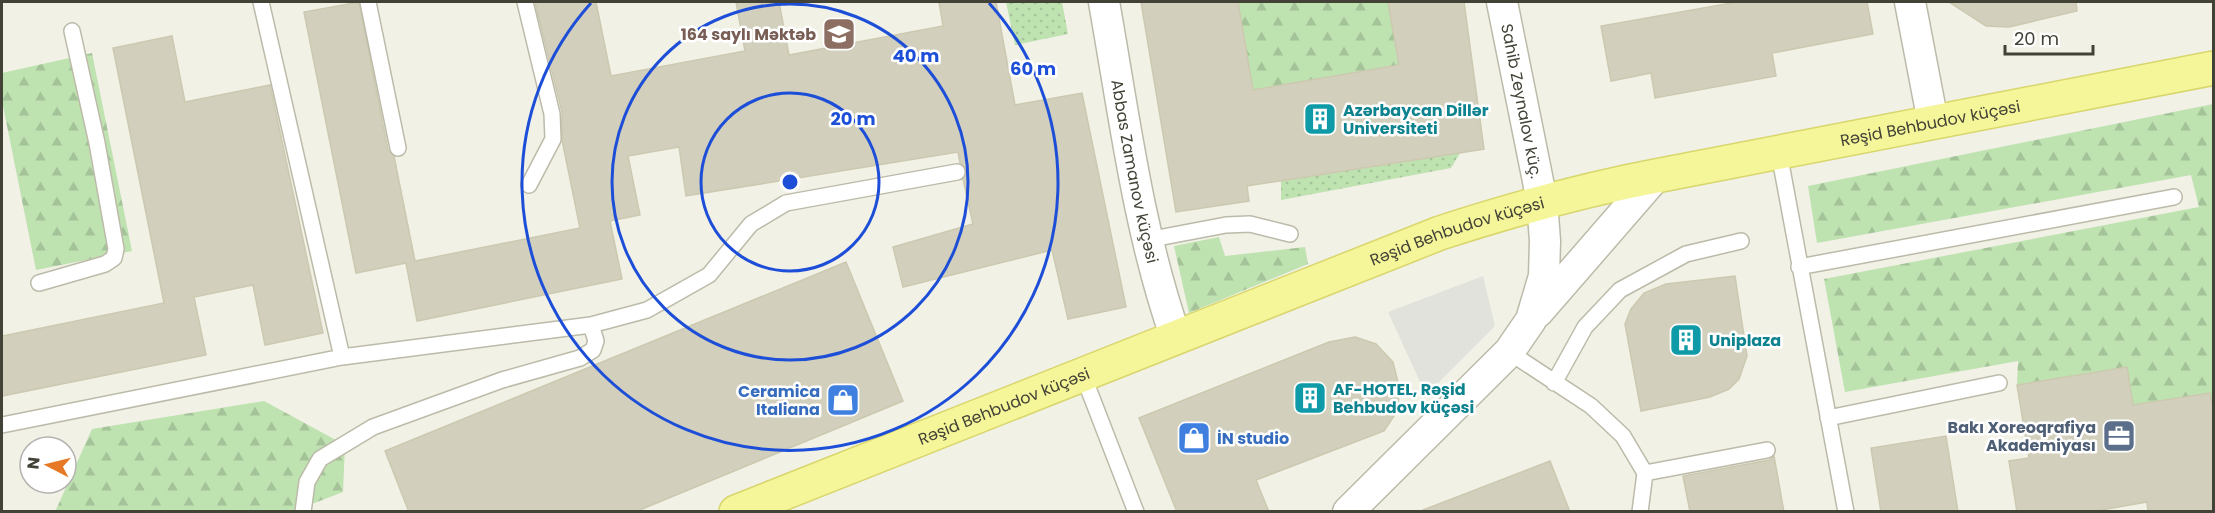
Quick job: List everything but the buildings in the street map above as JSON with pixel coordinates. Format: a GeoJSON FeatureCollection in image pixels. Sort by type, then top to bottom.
{"type":"FeatureCollection","features":[{"type":"Feature","properties":{"kind":"main road","name":"Rəşid Behbudov küçəsi"},"geometry":{"type":"LineString","coordinates":[[736,512],[1440,233],[1542,201],[1656,176],[2214,68]]}},
{"type":"Feature","properties":{"kind":"street","name":"Abbas Zamanov küçəsi"},"geometry":{"type":"LineString","coordinates":[[1104,2],[1147,240],[1159,290],[1176,338]]}},
{"type":"Feature","properties":{"kind":"street","name":"Sahib Zeynalov küç."},"geometry":{"type":"LineString","coordinates":[[1502,2],[1542,201],[1545,241],[1544,276],[1532,320]]}},
{"type":"Feature","properties":{"kind":"street"},"geometry":{"type":"LineString","coordinates":[[1910,2],[1933,122]]}},
{"type":"Feature","properties":{"kind":"street"},"geometry":{"type":"LineString","coordinates":[[1348,512],[1509,352],[1532,320],[1656,176]]}},
{"type":"Feature","properties":{"kind":"lane"},"geometry":{"type":"LineString","coordinates":[[261,2],[342,357]]}},
{"type":"Feature","properties":{"kind":"lane"},"geometry":{"type":"LineString","coordinates":[[368,2],[398,148]]}},
{"type":"Feature","properties":{"kind":"lane"},"geometry":{"type":"LineString","coordinates":[[525,2],[552,114],[553,139],[529,185]]}},
{"type":"Feature","properties":{"kind":"lane"},"geometry":{"type":"LineString","coordinates":[[39,283],[105,264],[114,258],[116,249],[98,143],[72,31]]}},
{"type":"Feature","properties":{"kind":"lane"},"geometry":{"type":"LineString","coordinates":[[1779,153],[1846,512]]}},
{"type":"Feature","properties":{"kind":"lane"},"geometry":{"type":"LineString","coordinates":[[2,425],[342,357],[591,324],[647,310],[709,275],[751,224],[786,203],[957,172]]}},
{"type":"Feature","properties":{"kind":"lane"},"geometry":{"type":"LineString","coordinates":[[1800,267],[2174,197]]}},
{"type":"Feature","properties":{"kind":"lane"},"geometry":{"type":"LineString","coordinates":[[1147,240],[1226,225],[1250,224],[1290,234]]}},
{"type":"Feature","properties":{"kind":"lane"},"geometry":{"type":"LineString","coordinates":[[1554,383],[1585,327],[1620,290],[1686,254],[1741,240]]}},
{"type":"Feature","properties":{"kind":"lane"},"geometry":{"type":"LineString","coordinates":[[303,512],[307,482],[320,459],[372,427],[502,380],[580,358],[593,350],[596,341],[591,324]]}},
{"type":"Feature","properties":{"kind":"lane"},"geometry":{"type":"LineString","coordinates":[[1509,352],[1591,406],[1623,436],[1645,473],[1640,512]]}},
{"type":"Feature","properties":{"kind":"lane"},"geometry":{"type":"LineString","coordinates":[[1083,375],[1136,512]]}},
{"type":"Feature","properties":{"kind":"lane"},"geometry":{"type":"LineString","coordinates":[[1828,418],[1999,383]]}},
{"type":"Feature","properties":{"kind":"lane"},"geometry":{"type":"LineString","coordinates":[[1645,473],[1767,450]]}},
{"type":"Feature","properties":{"kind":"green space"},"geometry":{"type":"Polygon","coordinates":[[[1006,2],[1062,2],[1068,34],[1015,45],[1006,2]]]}},
{"type":"Feature","properties":{"kind":"green space"},"geometry":{"type":"Polygon","coordinates":[[[1238,2],[1388,2],[1399,65],[1253,90],[1238,2]]]}},
{"type":"Feature","properties":{"kind":"green space"},"geometry":{"type":"Polygon","coordinates":[[[92,53],[132,251],[36,270],[2,101],[2,73],[92,53]]]}},
{"type":"Feature","properties":{"kind":"green space"},"geometry":{"type":"Polygon","coordinates":[[[2213,104],[2213,413],[2210,393],[2133,405],[2127,367],[2017,385],[2018,361],[1845,392],[1824,279],[2199,207],[2191,175],[1817,243],[1808,186],[2213,104]]]}},
{"type":"Feature","properties":{"kind":"green space"},"geometry":{"type":"Polygon","coordinates":[[[1460,153],[1451,168],[1281,200],[1281,181],[1460,153]]]}},
{"type":"Feature","properties":{"kind":"green space"},"geometry":{"type":"Polygon","coordinates":[[[1219,237],[1225,256],[1305,247],[1308,264],[1189,313],[1174,246],[1219,237]]]}},
{"type":"Feature","properties":{"kind":"green space"},"geometry":{"type":"Polygon","coordinates":[[[264,401],[345,445],[343,492],[294,511],[55,512],[63,495],[78,495],[78,460],[92,429],[264,401]]]}},
{"type":"Feature","properties":{"kind":"shaded area"},"geometry":{"type":"Polygon","coordinates":[[[1483,276],[1495,326],[1426,395],[1388,312],[1483,276]]]}},
{"type":"Feature","properties":{"kind":"place","name":"164 saylı Məktəb"},"geometry":{"type":"Point","coordinates":[839,34]}},
{"type":"Feature","properties":{"kind":"place","name":"Azərbaycan Dillər Universiteti"},"geometry":{"type":"Point","coordinates":[1320,119]}},
{"type":"Feature","properties":{"kind":"place","name":"Uniplaza"},"geometry":{"type":"Point","coordinates":[1686,340]}},
{"type":"Feature","properties":{"kind":"place","name":"AF-HOTEL, Rəşid Behbudov küçəsi"},"geometry":{"type":"Point","coordinates":[1310,398]}},
{"type":"Feature","properties":{"kind":"place","name":"Ceramica Italiana"},"geometry":{"type":"Point","coordinates":[843,400]}},
{"type":"Feature","properties":{"kind":"place","name":"Bakı Xoreoqrafiya Akademiyası"},"geometry":{"type":"Point","coordinates":[2119,436]}},
{"type":"Feature","properties":{"kind":"place","name":"İN studio"},"geometry":{"type":"Point","coordinates":[1194,438]}}]}
